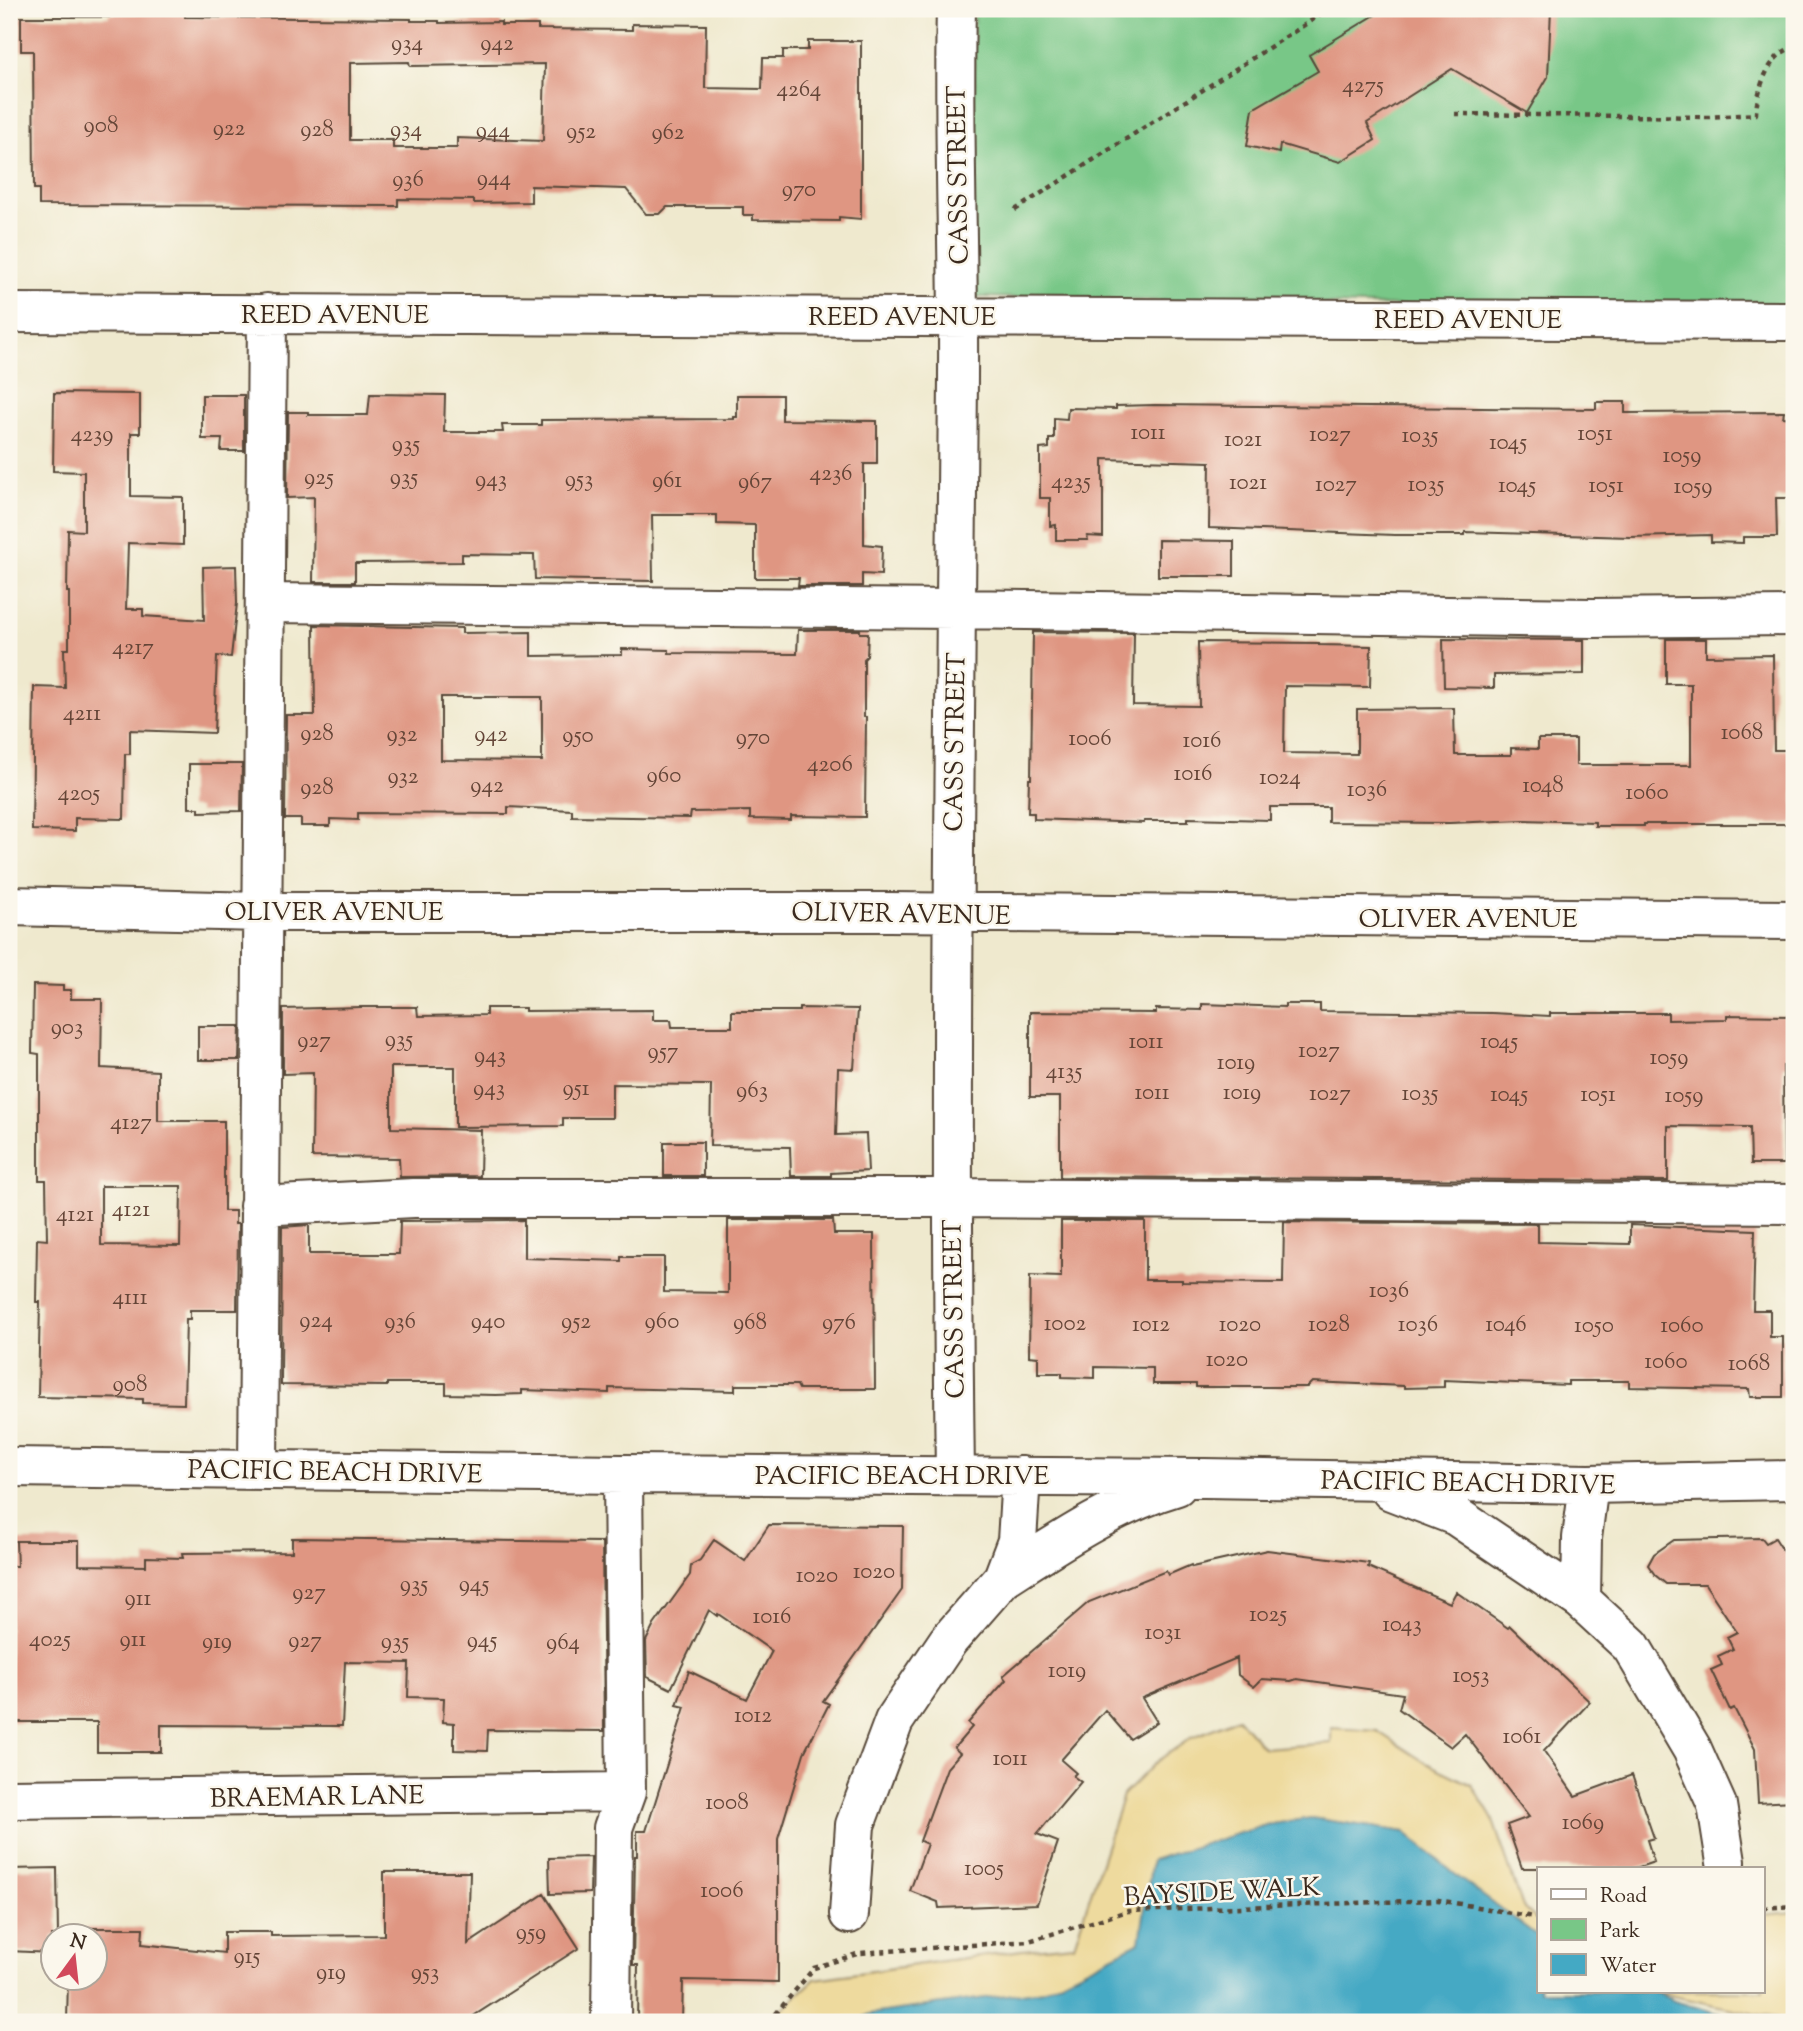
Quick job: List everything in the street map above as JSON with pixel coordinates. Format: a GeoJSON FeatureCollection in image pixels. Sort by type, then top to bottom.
{"type":"FeatureCollection","features":[{"type":"Feature","properties":{"kind":"street","name":"CASS STREET"},"geometry":{"type":"LineString","coordinates":[[955,1475],[952,913],[958,317],[956,9]]}},
{"type":"Feature","properties":{"kind":"street","name":"REED AVENUE"},"geometry":{"type":"LineString","coordinates":[[9,313],[1794,321]]}},
{"type":"Feature","properties":{"kind":"street"},"geometry":{"type":"LineString","coordinates":[[258,1469],[267,313]]}},
{"type":"Feature","properties":{"kind":"street"},"geometry":{"type":"LineString","coordinates":[[265,603],[1593,618],[1794,617]]}},
{"type":"Feature","properties":{"kind":"street","name":"OLIVER AVENUE"},"geometry":{"type":"LineString","coordinates":[[9,906],[261,912],[952,913],[1794,920]]}},
{"type":"Feature","properties":{"kind":"street"},"geometry":{"type":"LineString","coordinates":[[259,1206],[414,1198],[952,1198],[1794,1204]]}},
{"type":"Feature","properties":{"kind":"street","name":"PACIFIC BEACH DRIVE"},"geometry":{"type":"LineString","coordinates":[[9,1466],[1589,1484],[1794,1480]]}},
{"type":"Feature","properties":{"kind":"street"},"geometry":{"type":"LineString","coordinates":[[611,2022],[612,1828],[626,1793],[623,1474]]}},
{"type":"Feature","properties":{"kind":"street"},"geometry":{"type":"LineString","coordinates":[[1003,1578],[1017,1541],[1021,1476]]}},
{"type":"Feature","properties":{"kind":"street"},"geometry":{"type":"LineString","coordinates":[[849,1914],[855,1825],[894,1721],[948,1641],[1003,1578],[1090,1523],[1147,1495],[1204,1478]]}},
{"type":"Feature","properties":{"kind":"street"},"geometry":{"type":"LineString","coordinates":[[1359,1480],[1456,1516],[1581,1600],[1631,1646],[1692,1749],[1717,1805],[1726,1861]]}},
{"type":"Feature","properties":{"kind":"street"},"geometry":{"type":"LineString","coordinates":[[1581,1600],[1582,1538],[1589,1484]]}},
{"type":"Feature","properties":{"kind":"street","name":"BRAEMAR LANE"},"geometry":{"type":"LineString","coordinates":[[9,1799],[626,1793]]}},
{"type":"Feature","properties":{"kind":"path"},"geometry":{"type":"LineString","coordinates":[[1015,210],[1320,15],[1313,9]]}},
{"type":"Feature","properties":{"kind":"path"},"geometry":{"type":"LineString","coordinates":[[1455,114],[1709,117],[1756,114],[1757,98],[1765,74],[1788,49],[1794,47]]}},
{"type":"Feature","properties":{"kind":"path","name":"BAYSIDE WALK"},"geometry":{"type":"LineString","coordinates":[[769,2022],[814,1968],[860,1953],[1030,1941],[1128,1911],[1438,1900],[1537,1919]]}},
{"type":"Feature","properties":{"kind":"path"},"geometry":{"type":"LineString","coordinates":[[1764,1908],[1794,1906]]}},
{"type":"Feature","properties":{"kind":"green space"},"geometry":{"type":"Polygon","coordinates":[[[974,9],[1794,9],[1794,307],[1412,306],[973,297],[974,9]]]}},
{"type":"Feature","properties":{"kind":"sand"},"geometry":{"type":"Polygon","coordinates":[[[1238,1718],[1264,1748],[1331,1743],[1331,1728],[1377,1731],[1426,1763],[1472,1785],[1492,1818],[1523,1907],[1537,1920],[1537,1964],[1405,1832],[1311,1818],[1266,1825],[1152,1860],[1140,1946],[1078,2022],[768,2022],[815,1979],[1074,1945],[1123,1795],[1156,1762],[1191,1738],[1238,1718]]]}},
{"type":"Feature","properties":{"kind":"sand"},"geometry":{"type":"Polygon","coordinates":[[[1794,1912],[1794,2022],[1659,1993],[1764,1993],[1764,1915],[1794,1912]]]}},
{"type":"Feature","properties":{"kind":"water"},"geometry":{"type":"Polygon","coordinates":[[[1311,1818],[1405,1832],[1463,1881],[1537,1936],[1537,1993],[1657,1993],[1674,2001],[1750,2022],[856,2022],[870,2014],[1043,1990],[1140,1942],[1152,1860],[1266,1825],[1311,1818]]]}},
{"type":"Feature","properties":{"kind":"building"},"geometry":{"type":"Polygon","coordinates":[[[1385,9],[1551,9],[1548,77],[1527,113],[1452,69],[1367,123],[1375,140],[1340,162],[1280,144],[1279,153],[1247,146],[1253,109],[1318,71],[1309,55],[1385,9]]]}},
{"type":"Feature","properties":{"kind":"building"},"geometry":{"type":"Polygon","coordinates":[[[185,13],[185,17],[501,22],[501,25],[538,25],[538,29],[632,30],[632,24],[706,25],[705,88],[762,89],[763,58],[783,58],[783,50],[808,50],[808,41],[861,41],[861,219],[839,217],[839,221],[753,220],[753,215],[743,215],[743,207],[667,207],[660,214],[646,214],[626,189],[531,186],[531,202],[474,203],[474,200],[398,199],[398,206],[39,205],[39,189],[34,189],[33,51],[21,51],[21,17],[109,17],[108,14],[185,13]],[[409,62],[350,63],[350,140],[393,140],[393,148],[457,148],[457,138],[543,141],[545,64],[410,66],[409,62]]]}},
{"type":"Feature","properties":{"kind":"building"},"geometry":{"type":"Polygon","coordinates":[[[54,393],[140,394],[140,433],[131,433],[131,496],[183,497],[183,545],[128,543],[126,609],[143,609],[143,616],[204,620],[203,567],[236,566],[237,603],[231,657],[217,656],[214,733],[130,730],[130,754],[125,754],[124,819],[75,818],[75,831],[32,830],[34,687],[65,688],[64,649],[69,649],[68,530],[84,531],[84,472],[53,471],[54,393]]]}},
{"type":"Feature","properties":{"kind":"building"},"geometry":{"type":"Polygon","coordinates":[[[370,394],[445,395],[444,432],[503,432],[502,425],[541,425],[541,420],[734,419],[737,417],[737,395],[782,395],[782,420],[877,421],[877,464],[864,464],[864,544],[882,546],[881,575],[862,574],[862,586],[798,586],[799,578],[755,578],[755,525],[717,524],[717,515],[652,515],[653,581],[535,579],[534,555],[462,554],[462,562],[355,563],[355,582],[313,582],[314,497],[287,498],[288,412],[308,412],[308,415],[368,415],[370,394]]]}},
{"type":"Feature","properties":{"kind":"building"},"geometry":{"type":"Polygon","coordinates":[[[202,395],[244,395],[244,451],[221,451],[222,439],[202,439],[202,395]]]}},
{"type":"Feature","properties":{"kind":"building"},"geometry":{"type":"Polygon","coordinates":[[[1596,402],[1625,402],[1625,413],[1784,412],[1783,417],[1794,418],[1794,498],[1776,498],[1777,537],[1743,537],[1743,543],[1711,542],[1711,535],[1630,537],[1465,532],[1465,535],[1395,535],[1209,528],[1210,462],[1103,459],[1103,537],[1056,540],[1056,525],[1050,526],[1050,498],[1040,498],[1040,449],[1049,448],[1049,439],[1054,439],[1054,418],[1067,419],[1068,408],[1116,409],[1116,406],[1155,405],[1596,409],[1596,402]]]}},
{"type":"Feature","properties":{"kind":"building"},"geometry":{"type":"Polygon","coordinates":[[[1158,540],[1234,541],[1234,576],[1158,576],[1158,540]]]}},
{"type":"Feature","properties":{"kind":"building"},"geometry":{"type":"Polygon","coordinates":[[[314,625],[462,628],[462,633],[531,632],[531,656],[622,655],[622,649],[669,650],[669,653],[797,654],[798,630],[860,630],[860,633],[868,633],[867,656],[864,659],[865,817],[791,816],[791,820],[750,819],[750,811],[691,812],[690,818],[572,816],[572,810],[508,807],[508,814],[358,813],[358,820],[330,819],[330,826],[301,826],[301,819],[285,819],[286,715],[315,715],[314,625]],[[441,697],[441,760],[542,761],[542,697],[441,697]]]}},
{"type":"Feature","properties":{"kind":"building"},"geometry":{"type":"Polygon","coordinates":[[[1033,632],[1134,633],[1133,705],[1199,706],[1198,642],[1371,646],[1370,687],[1285,686],[1284,753],[1357,754],[1357,709],[1454,708],[1455,755],[1511,755],[1511,748],[1538,749],[1538,739],[1576,739],[1576,765],[1691,765],[1691,684],[1666,684],[1666,639],[1706,639],[1706,656],[1773,655],[1774,750],[1794,750],[1794,824],[1595,826],[1595,822],[1523,820],[1449,823],[1328,822],[1328,807],[1270,807],[1270,820],[1188,818],[1188,821],[1144,823],[1034,819],[1034,813],[1028,813],[1033,632]]]}},
{"type":"Feature","properties":{"kind":"building"},"geometry":{"type":"Polygon","coordinates":[[[1443,639],[1584,640],[1584,674],[1494,675],[1494,688],[1444,687],[1443,639]]]}},
{"type":"Feature","properties":{"kind":"building"},"geometry":{"type":"Polygon","coordinates":[[[189,764],[242,764],[241,811],[199,812],[199,808],[189,808],[189,764]]]}},
{"type":"Feature","properties":{"kind":"building"},"geometry":{"type":"Polygon","coordinates":[[[33,985],[63,986],[63,990],[71,990],[71,999],[102,999],[101,1068],[158,1071],[158,1121],[224,1121],[224,1211],[235,1211],[235,1224],[238,1224],[237,1310],[190,1310],[190,1319],[186,1319],[184,1404],[143,1403],[143,1399],[38,1397],[40,1302],[36,1302],[37,1239],[47,1240],[46,1180],[39,1180],[39,1054],[32,1053],[33,985]],[[101,1186],[101,1245],[180,1246],[181,1186],[101,1186]]]}},
{"type":"Feature","properties":{"kind":"building"},"geometry":{"type":"Polygon","coordinates":[[[1202,1004],[1285,1007],[1285,1004],[1320,1004],[1320,1011],[1550,1016],[1550,1013],[1668,1013],[1668,1020],[1727,1019],[1727,1015],[1792,1016],[1792,1066],[1783,1066],[1784,1164],[1751,1164],[1750,1127],[1668,1126],[1668,1181],[1060,1177],[1060,1097],[1030,1097],[1030,1012],[1156,1013],[1156,1009],[1202,1010],[1202,1004]]]}},
{"type":"Feature","properties":{"kind":"building"},"geometry":{"type":"Polygon","coordinates":[[[417,1007],[418,1016],[486,1015],[486,1008],[525,1008],[525,1011],[653,1010],[653,1020],[671,1020],[672,1027],[732,1027],[732,1011],[858,1009],[854,1069],[838,1068],[836,1135],[866,1134],[868,1171],[831,1173],[831,1176],[791,1176],[790,1147],[710,1146],[711,1085],[612,1084],[612,1118],[563,1118],[563,1126],[455,1127],[455,1067],[391,1067],[391,1128],[481,1130],[480,1176],[400,1177],[399,1158],[312,1157],[313,1073],[283,1074],[283,1009],[417,1007]]]}},
{"type":"Feature","properties":{"kind":"building"},"geometry":{"type":"Polygon","coordinates":[[[198,1026],[240,1026],[239,1060],[198,1060],[198,1026]]]}},
{"type":"Feature","properties":{"kind":"building"},"geometry":{"type":"Polygon","coordinates":[[[664,1142],[703,1142],[703,1176],[664,1176],[664,1142]]]}},
{"type":"Feature","properties":{"kind":"building"},"geometry":{"type":"Polygon","coordinates":[[[524,1220],[524,1258],[621,1261],[621,1257],[664,1257],[664,1292],[728,1293],[728,1220],[833,1220],[834,1234],[874,1234],[875,1389],[799,1389],[797,1385],[735,1385],[735,1391],[609,1388],[609,1393],[522,1390],[522,1394],[496,1395],[446,1394],[446,1383],[387,1383],[387,1386],[281,1385],[282,1227],[309,1225],[309,1254],[399,1254],[400,1221],[524,1220]]]}},
{"type":"Feature","properties":{"kind":"building"},"geometry":{"type":"Polygon","coordinates":[[[1061,1221],[1145,1221],[1145,1280],[1182,1282],[1283,1283],[1284,1222],[1538,1224],[1538,1242],[1630,1244],[1630,1225],[1755,1230],[1753,1310],[1770,1310],[1770,1337],[1783,1337],[1783,1397],[1750,1397],[1749,1389],[1629,1387],[1629,1381],[1568,1381],[1568,1385],[1444,1380],[1444,1387],[1404,1388],[1312,1382],[1307,1387],[1196,1387],[1196,1384],[1153,1384],[1153,1368],[1095,1367],[1095,1378],[1038,1373],[1038,1357],[1029,1356],[1030,1276],[1061,1277],[1061,1221]]]}},
{"type":"Feature","properties":{"kind":"building"},"geometry":{"type":"Polygon","coordinates":[[[769,1525],[903,1526],[902,1590],[823,1701],[829,1704],[804,1753],[778,1839],[778,1982],[683,1980],[682,2022],[637,2022],[638,1965],[633,1965],[637,1831],[646,1831],[685,1707],[677,1705],[689,1671],[747,1699],[772,1651],[709,1610],[671,1689],[647,1677],[646,1641],[654,1625],[690,1575],[691,1565],[700,1560],[714,1540],[745,1561],[769,1525]]]}},
{"type":"Feature","properties":{"kind":"building"},"geometry":{"type":"Polygon","coordinates":[[[292,1538],[602,1542],[604,1731],[488,1730],[487,1751],[454,1750],[454,1723],[443,1722],[444,1698],[408,1697],[409,1663],[345,1662],[342,1726],[161,1725],[161,1752],[97,1752],[97,1722],[9,1722],[9,1566],[17,1566],[16,1541],[79,1541],[79,1565],[146,1566],[146,1557],[183,1558],[182,1553],[292,1552],[292,1538]]]}},
{"type":"Feature","properties":{"kind":"building"},"geometry":{"type":"Polygon","coordinates":[[[1762,1538],[1766,1543],[1775,1538],[1784,1552],[1794,1544],[1794,1801],[1758,1803],[1755,1749],[1734,1708],[1730,1710],[1711,1670],[1722,1665],[1718,1656],[1733,1649],[1727,1637],[1737,1632],[1705,1584],[1666,1584],[1648,1565],[1654,1554],[1674,1540],[1762,1538]]]}},
{"type":"Feature","properties":{"kind":"building"},"geometry":{"type":"Polygon","coordinates":[[[1267,1550],[1369,1563],[1368,1567],[1450,1603],[1456,1592],[1508,1628],[1510,1626],[1590,1702],[1544,1751],[1575,1796],[1632,1775],[1654,1838],[1647,1840],[1654,1862],[1639,1867],[1522,1868],[1507,1825],[1529,1817],[1465,1734],[1451,1747],[1399,1709],[1403,1694],[1297,1679],[1262,1679],[1254,1687],[1238,1675],[1237,1658],[1142,1698],[1157,1722],[1130,1739],[1105,1710],[1061,1760],[1076,1773],[1073,1776],[1081,1782],[1037,1834],[1058,1842],[1037,1904],[939,1908],[938,1902],[910,1891],[927,1844],[920,1841],[947,1768],[960,1753],[954,1748],[972,1727],[968,1723],[1006,1680],[1003,1676],[1089,1602],[1166,1571],[1168,1575],[1191,1565],[1192,1567],[1267,1550]]]}},
{"type":"Feature","properties":{"kind":"building"},"geometry":{"type":"Polygon","coordinates":[[[591,1857],[590,1893],[550,1894],[549,1858],[591,1857]]]}},
{"type":"Feature","properties":{"kind":"building"},"geometry":{"type":"Polygon","coordinates":[[[57,1868],[58,1923],[38,1923],[38,1952],[9,1951],[9,1869],[57,1868]]]}},
{"type":"Feature","properties":{"kind":"building"},"geometry":{"type":"Polygon","coordinates":[[[384,1872],[470,1872],[468,1944],[544,1894],[579,1948],[464,2022],[67,2022],[68,1993],[108,1993],[108,1928],[143,1928],[142,1944],[224,1953],[224,1932],[271,1932],[271,1936],[384,1935],[384,1872]]]}}]}
